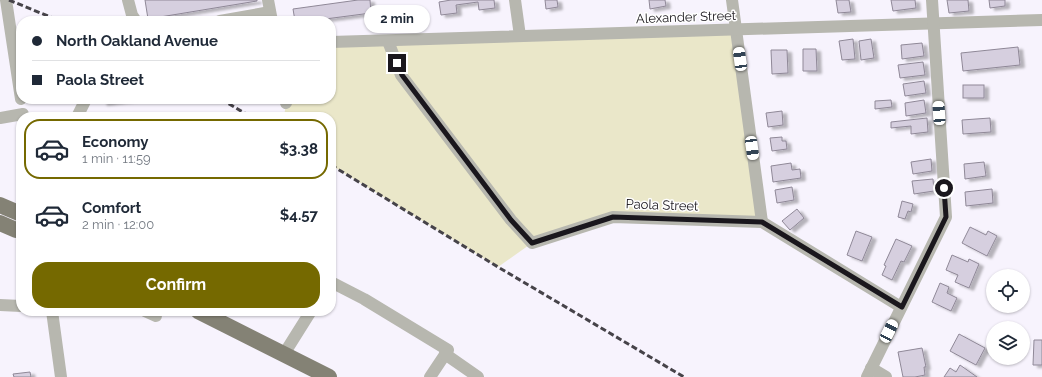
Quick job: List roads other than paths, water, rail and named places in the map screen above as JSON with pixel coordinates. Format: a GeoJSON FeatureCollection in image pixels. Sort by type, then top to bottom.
{"type":"FeatureCollection","features":[{"type":"Feature","properties":{"kind":"main road"},"geometry":{"type":"LineString","coordinates":[[0,204],[16,212]]}},
{"type":"Feature","properties":{"kind":"main road"},"geometry":{"type":"LineString","coordinates":[[0,223],[16,230]]}},
{"type":"Feature","properties":{"kind":"main road"},"geometry":{"type":"LineString","coordinates":[[210,316],[329,377]]}},
{"type":"Feature","properties":{"kind":"street"},"geometry":{"type":"LineString","coordinates":[[6,0],[16,64]]}},
{"type":"Feature","properties":{"kind":"street"},"geometry":{"type":"LineString","coordinates":[[128,0],[133,16]]}},
{"type":"Feature","properties":{"kind":"street"},"geometry":{"type":"LineString","coordinates":[[515,0],[520,36]]}},
{"type":"Feature","properties":{"kind":"street"},"geometry":{"type":"LineString","coordinates":[[732,0],[762,222]]}},
{"type":"Feature","properties":{"kind":"street"},"geometry":{"type":"LineString","coordinates":[[886,377],[869,372],[946,217],[932,0]]}},
{"type":"Feature","properties":{"kind":"street"},"geometry":{"type":"LineString","coordinates":[[245,16],[270,11]]}},
{"type":"Feature","properties":{"kind":"street","name":"Alexander Street"},"geometry":{"type":"LineString","coordinates":[[336,42],[1042,20]]}},
{"type":"Feature","properties":{"kind":"street","name":"Paola Street"},"geometry":{"type":"LineString","coordinates":[[388,41],[402,75],[511,220],[532,243],[613,217],[762,222],[902,307]]}},
{"type":"Feature","properties":{"kind":"street"},"geometry":{"type":"LineString","coordinates":[[0,118],[16,117]]}},
{"type":"Feature","properties":{"kind":"street"},"geometry":{"type":"LineString","coordinates":[[336,285],[364,299],[448,350],[430,377]]}},
{"type":"Feature","properties":{"kind":"street"},"geometry":{"type":"LineString","coordinates":[[0,305],[16,306]]}},
{"type":"Feature","properties":{"kind":"street"},"geometry":{"type":"LineString","coordinates":[[53,316],[61,377]]}},
{"type":"Feature","properties":{"kind":"street"},"geometry":{"type":"LineString","coordinates":[[284,354],[308,316]]}},
{"type":"Feature","properties":{"kind":"street"},"geometry":{"type":"LineString","coordinates":[[445,354],[478,377]]}},
{"type":"Feature","properties":{"kind":"railway"},"geometry":{"type":"LineString","coordinates":[[9,0],[48,16]]}},
{"type":"Feature","properties":{"kind":"railway"},"geometry":{"type":"LineString","coordinates":[[229,104],[243,112]]}},
{"type":"Feature","properties":{"kind":"railway"},"geometry":{"type":"LineString","coordinates":[[336,168],[498,267],[684,377]]}}]}
